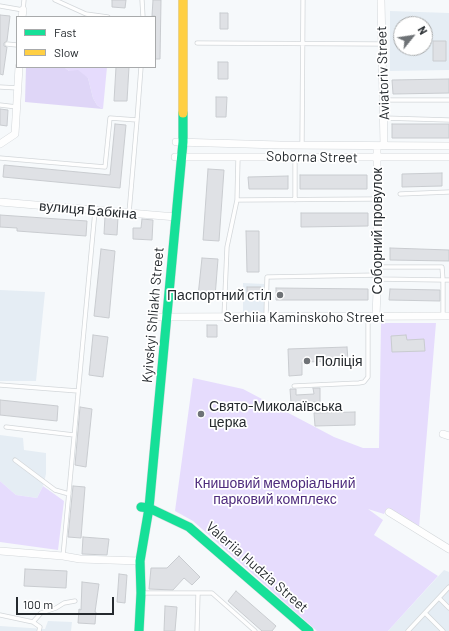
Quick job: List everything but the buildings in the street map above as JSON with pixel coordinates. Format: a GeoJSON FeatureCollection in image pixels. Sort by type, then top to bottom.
{"type":"FeatureCollection","features":[{"type":"Feature","properties":{"kind":"main road","name":"Kyivskyi Shliakh Street"},"geometry":{"type":"LineString","coordinates":[[176,0],[179,142]]}},
{"type":"Feature","properties":{"kind":"main road","name":"Kyivskyi Shliakh Street"},"geometry":{"type":"LineString","coordinates":[[133,631],[136,561],[145,508],[174,217],[179,142],[183,0]]}},
{"type":"Feature","properties":{"kind":"main road","name":"Valeriia Hudzia Street"},"geometry":{"type":"LineString","coordinates":[[145,508],[189,527],[309,631]]}},
{"type":"Feature","properties":{"kind":"main road","name":"Kyivskyi Shliakh Street"},"geometry":{"type":"LineString","coordinates":[[136,561],[141,593],[139,631]]}},
{"type":"Feature","properties":{"kind":"street","name":"Aviatoriv Street"},"geometry":{"type":"LineString","coordinates":[[380,0],[384,100],[381,146]]}},
{"type":"Feature","properties":{"kind":"street"},"geometry":{"type":"LineString","coordinates":[[0,144],[15,134],[19,68]]}},
{"type":"Feature","properties":{"kind":"street","name":"Soborna Street"},"geometry":{"type":"LineString","coordinates":[[179,142],[449,146]]}},
{"type":"Feature","properties":{"kind":"street","name":"Соборний провулок"},"geometry":{"type":"LineString","coordinates":[[376,316],[378,274],[377,158],[381,146]]}},
{"type":"Feature","properties":{"kind":"street","name":"Soborna Street"},"geometry":{"type":"LineString","coordinates":[[178,156],[377,158],[449,157]]}},
{"type":"Feature","properties":{"kind":"street","name":"вулиця Бабкіна"},"geometry":{"type":"LineString","coordinates":[[0,202],[174,217]]}},
{"type":"Feature","properties":{"kind":"street","name":"Serhiia Kaminskoho Street"},"geometry":{"type":"LineString","coordinates":[[163,317],[446,316]]}},
{"type":"Feature","properties":{"kind":"street"},"geometry":{"type":"LineString","coordinates":[[389,512],[449,550]]}},
{"type":"Feature","properties":{"kind":"street"},"geometry":{"type":"LineString","coordinates":[[0,551],[63,556],[80,559],[136,561]]}},
{"type":"Feature","properties":{"kind":"lane"},"geometry":{"type":"LineString","coordinates":[[0,6],[23,14],[24,0]]}},
{"type":"Feature","properties":{"kind":"lane"},"geometry":{"type":"LineString","coordinates":[[54,0],[86,14],[101,16]]}},
{"type":"Feature","properties":{"kind":"lane"},"geometry":{"type":"LineString","coordinates":[[142,0],[143,16]]}},
{"type":"Feature","properties":{"kind":"lane"},"geometry":{"type":"LineString","coordinates":[[302,145],[303,0]]}},
{"type":"Feature","properties":{"kind":"lane"},"geometry":{"type":"LineString","coordinates":[[197,43],[382,44]]}},
{"type":"Feature","properties":{"kind":"lane"},"geometry":{"type":"LineString","coordinates":[[7,44],[16,45]]}},
{"type":"Feature","properties":{"kind":"lane"},"geometry":{"type":"LineString","coordinates":[[129,213],[138,120],[141,68]]}},
{"type":"Feature","properties":{"kind":"lane"},"geometry":{"type":"LineString","coordinates":[[0,87],[18,88]]}},
{"type":"Feature","properties":{"kind":"lane"},"geometry":{"type":"LineString","coordinates":[[384,100],[449,100]]}},
{"type":"Feature","properties":{"kind":"lane"},"geometry":{"type":"LineString","coordinates":[[0,105],[17,107]]}},
{"type":"Feature","properties":{"kind":"lane"},"geometry":{"type":"LineString","coordinates":[[0,158],[104,168],[110,118],[138,120]]}},
{"type":"Feature","properties":{"kind":"lane"},"geometry":{"type":"LineString","coordinates":[[384,118],[449,120]]}},
{"type":"Feature","properties":{"kind":"lane"},"geometry":{"type":"LineString","coordinates":[[224,317],[227,247],[237,200],[238,156]]}},
{"type":"Feature","properties":{"kind":"lane"},"geometry":{"type":"LineString","coordinates":[[295,157],[295,200]]}},
{"type":"Feature","properties":{"kind":"lane"},"geometry":{"type":"LineString","coordinates":[[400,194],[449,192]]}},
{"type":"Feature","properties":{"kind":"lane"},"geometry":{"type":"LineString","coordinates":[[237,200],[377,199]]}},
{"type":"Feature","properties":{"kind":"lane"},"geometry":{"type":"LineString","coordinates":[[63,556],[95,211]]}},
{"type":"Feature","properties":{"kind":"lane"},"geometry":{"type":"LineString","coordinates":[[266,317],[267,277],[378,274],[442,267],[446,316]]}},
{"type":"Feature","properties":{"kind":"lane"},"geometry":{"type":"LineString","coordinates":[[378,274],[449,280]]}},
{"type":"Feature","properties":{"kind":"lane"},"geometry":{"type":"LineString","coordinates":[[294,386],[364,382],[368,377],[368,316]]}},
{"type":"Feature","properties":{"kind":"lane"},"geometry":{"type":"LineString","coordinates":[[0,385],[78,391]]}},
{"type":"Feature","properties":{"kind":"lane"},"geometry":{"type":"LineString","coordinates":[[6,427],[74,435]]}},
{"type":"Feature","properties":{"kind":"lane"},"geometry":{"type":"LineString","coordinates":[[16,460],[55,490],[69,494]]}},
{"type":"Feature","properties":{"kind":"lane"},"geometry":{"type":"LineString","coordinates":[[411,630],[424,613],[449,587]]}},
{"type":"Feature","properties":{"kind":"lane"},"geometry":{"type":"LineString","coordinates":[[141,593],[212,593],[255,631]]}},
{"type":"Feature","properties":{"kind":"lane"},"geometry":{"type":"LineString","coordinates":[[197,631],[198,594]]}},
{"type":"Feature","properties":{"kind":"lane"},"geometry":{"type":"LineString","coordinates":[[438,598],[449,608]]}},
{"type":"Feature","properties":{"kind":"lane"},"geometry":{"type":"LineString","coordinates":[[33,622],[41,614],[64,603],[75,601]]}},
{"type":"Feature","properties":{"kind":"lane"},"geometry":{"type":"LineString","coordinates":[[424,613],[443,631]]}},
{"type":"Feature","properties":{"kind":"lane"},"geometry":{"type":"LineString","coordinates":[[0,615],[33,622],[40,627],[39,631]]}},
{"type":"Feature","properties":{"kind":"shaded area"},"geometry":{"type":"Polygon","coordinates":[[[390,11],[449,13],[449,70],[390,71],[390,11]]]}},
{"type":"Feature","properties":{"kind":"shaded area"},"geometry":{"type":"Polygon","coordinates":[[[26,68],[65,68],[69,71],[78,70],[88,78],[93,98],[97,105],[103,109],[25,102],[26,68]]]}},
{"type":"Feature","properties":{"kind":"shaded area"},"geometry":{"type":"Polygon","coordinates":[[[243,283],[264,284],[264,312],[243,312],[243,283]]]}},
{"type":"Feature","properties":{"kind":"shaded area"},"geometry":{"type":"Polygon","coordinates":[[[0,290],[45,292],[36,381],[0,381],[0,290]]]}},
{"type":"Feature","properties":{"kind":"shaded area"},"geometry":{"type":"Polygon","coordinates":[[[0,435],[23,438],[24,450],[46,453],[46,474],[43,486],[37,498],[16,495],[0,481],[0,435]]]}},
{"type":"Feature","properties":{"kind":"shaded area"},"geometry":{"type":"Polygon","coordinates":[[[444,570],[449,572],[449,631],[388,631],[444,570]]]}},
{"type":"Feature","properties":{"kind":"shaded area"},"geometry":{"type":"Polygon","coordinates":[[[48,621],[72,622],[71,631],[0,631],[0,626],[45,629],[48,621]]]}},
{"type":"Feature","properties":{"kind":"green space"},"geometry":{"type":"Polygon","coordinates":[[[65,68],[107,68],[103,109],[97,105],[93,98],[88,78],[69,71],[65,68]]]}},
{"type":"Feature","properties":{"kind":"green space","name":"Книшовий меморіальний парковий комплекс"},"geometry":{"type":"Polygon","coordinates":[[[381,323],[436,323],[419,528],[387,508],[384,514],[368,509],[383,520],[374,535],[438,576],[388,631],[317,631],[193,521],[175,511],[193,378],[243,389],[334,437],[363,448],[379,448],[381,323]]]}},
{"type":"Feature","properties":{"kind":"green space"},"geometry":{"type":"Polygon","coordinates":[[[0,481],[16,495],[37,498],[43,486],[64,501],[58,550],[0,542],[0,481]]]}},
{"type":"Feature","properties":{"kind":"traffic: fast"},"geometry":{"type":"LineString","coordinates":[[139,631],[141,593],[140,561],[149,508],[183,142],[183,113]]}},
{"type":"Feature","properties":{"kind":"traffic: fast"},"geometry":{"type":"LineString","coordinates":[[141,507],[149,508],[189,527],[309,631]]}},
{"type":"Feature","properties":{"kind":"traffic: slow"},"geometry":{"type":"LineString","coordinates":[[183,0],[183,113]]}},
{"type":"Feature","properties":{"kind":"place","name":"Паспортний стіл"},"geometry":{"type":"Point","coordinates":[280,295]}},
{"type":"Feature","properties":{"kind":"place","name":"Поліція"},"geometry":{"type":"Point","coordinates":[307,361]}},
{"type":"Feature","properties":{"kind":"place","name":"Свято-Миколаївська церка"},"geometry":{"type":"Point","coordinates":[201,414]}}]}
